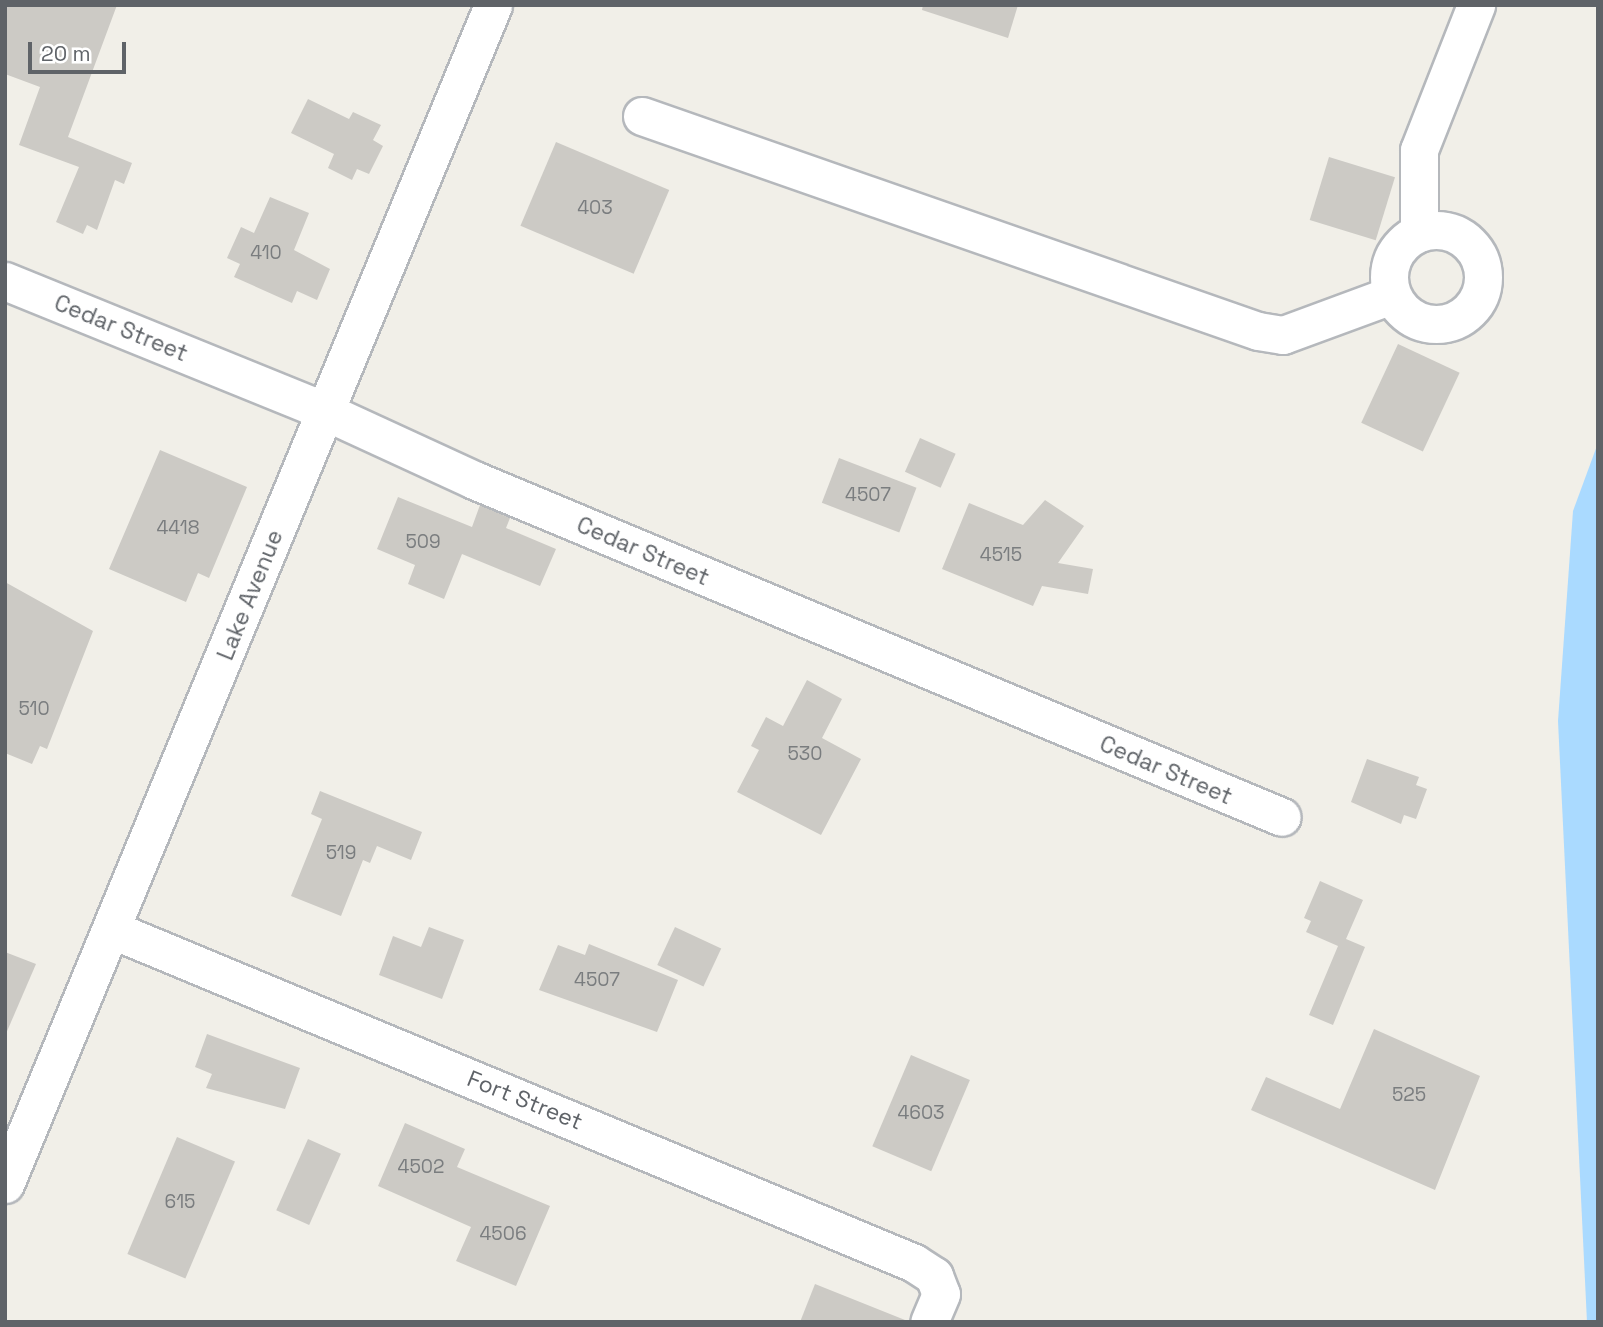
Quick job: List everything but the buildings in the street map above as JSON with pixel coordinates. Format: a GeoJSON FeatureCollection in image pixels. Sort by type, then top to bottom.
{"type":"FeatureCollection","features":[{"type":"Feature","properties":{"kind":"street","name":"Lake Avenue"},"geometry":{"type":"LineString","coordinates":[[5,1184],[113,930],[322,410],[493,5]]}},
{"type":"Feature","properties":{"kind":"street"},"geometry":{"type":"LineString","coordinates":[[1419,233],[1419,150],[1476,5]]}},
{"type":"Feature","properties":{"kind":"street"},"geometry":{"type":"LineString","coordinates":[[642,116],[1258,331],[1283,335],[1392,295]]}},
{"type":"Feature","properties":{"kind":"street"},"geometry":{"type":"LineString","coordinates":[[1447,232],[1471,244],[1482,270],[1480,297],[1469,312],[1434,325],[1402,311],[1392,295],[1392,258],[1419,233],[1447,232]]}},
{"type":"Feature","properties":{"kind":"street","name":"Cedar Street"},"geometry":{"type":"LineString","coordinates":[[5,281],[322,410],[474,480],[1282,817]]}},
{"type":"Feature","properties":{"kind":"street","name":"Fort Street"},"geometry":{"type":"LineString","coordinates":[[113,930],[584,1124],[934,1276],[941,1294],[929,1322]]}},
{"type":"Feature","properties":{"kind":"water"},"geometry":{"type":"Polygon","coordinates":[[[1598,443],[1598,1322],[1587,1322],[1558,721],[1573,511],[1598,443]]]}}]}
